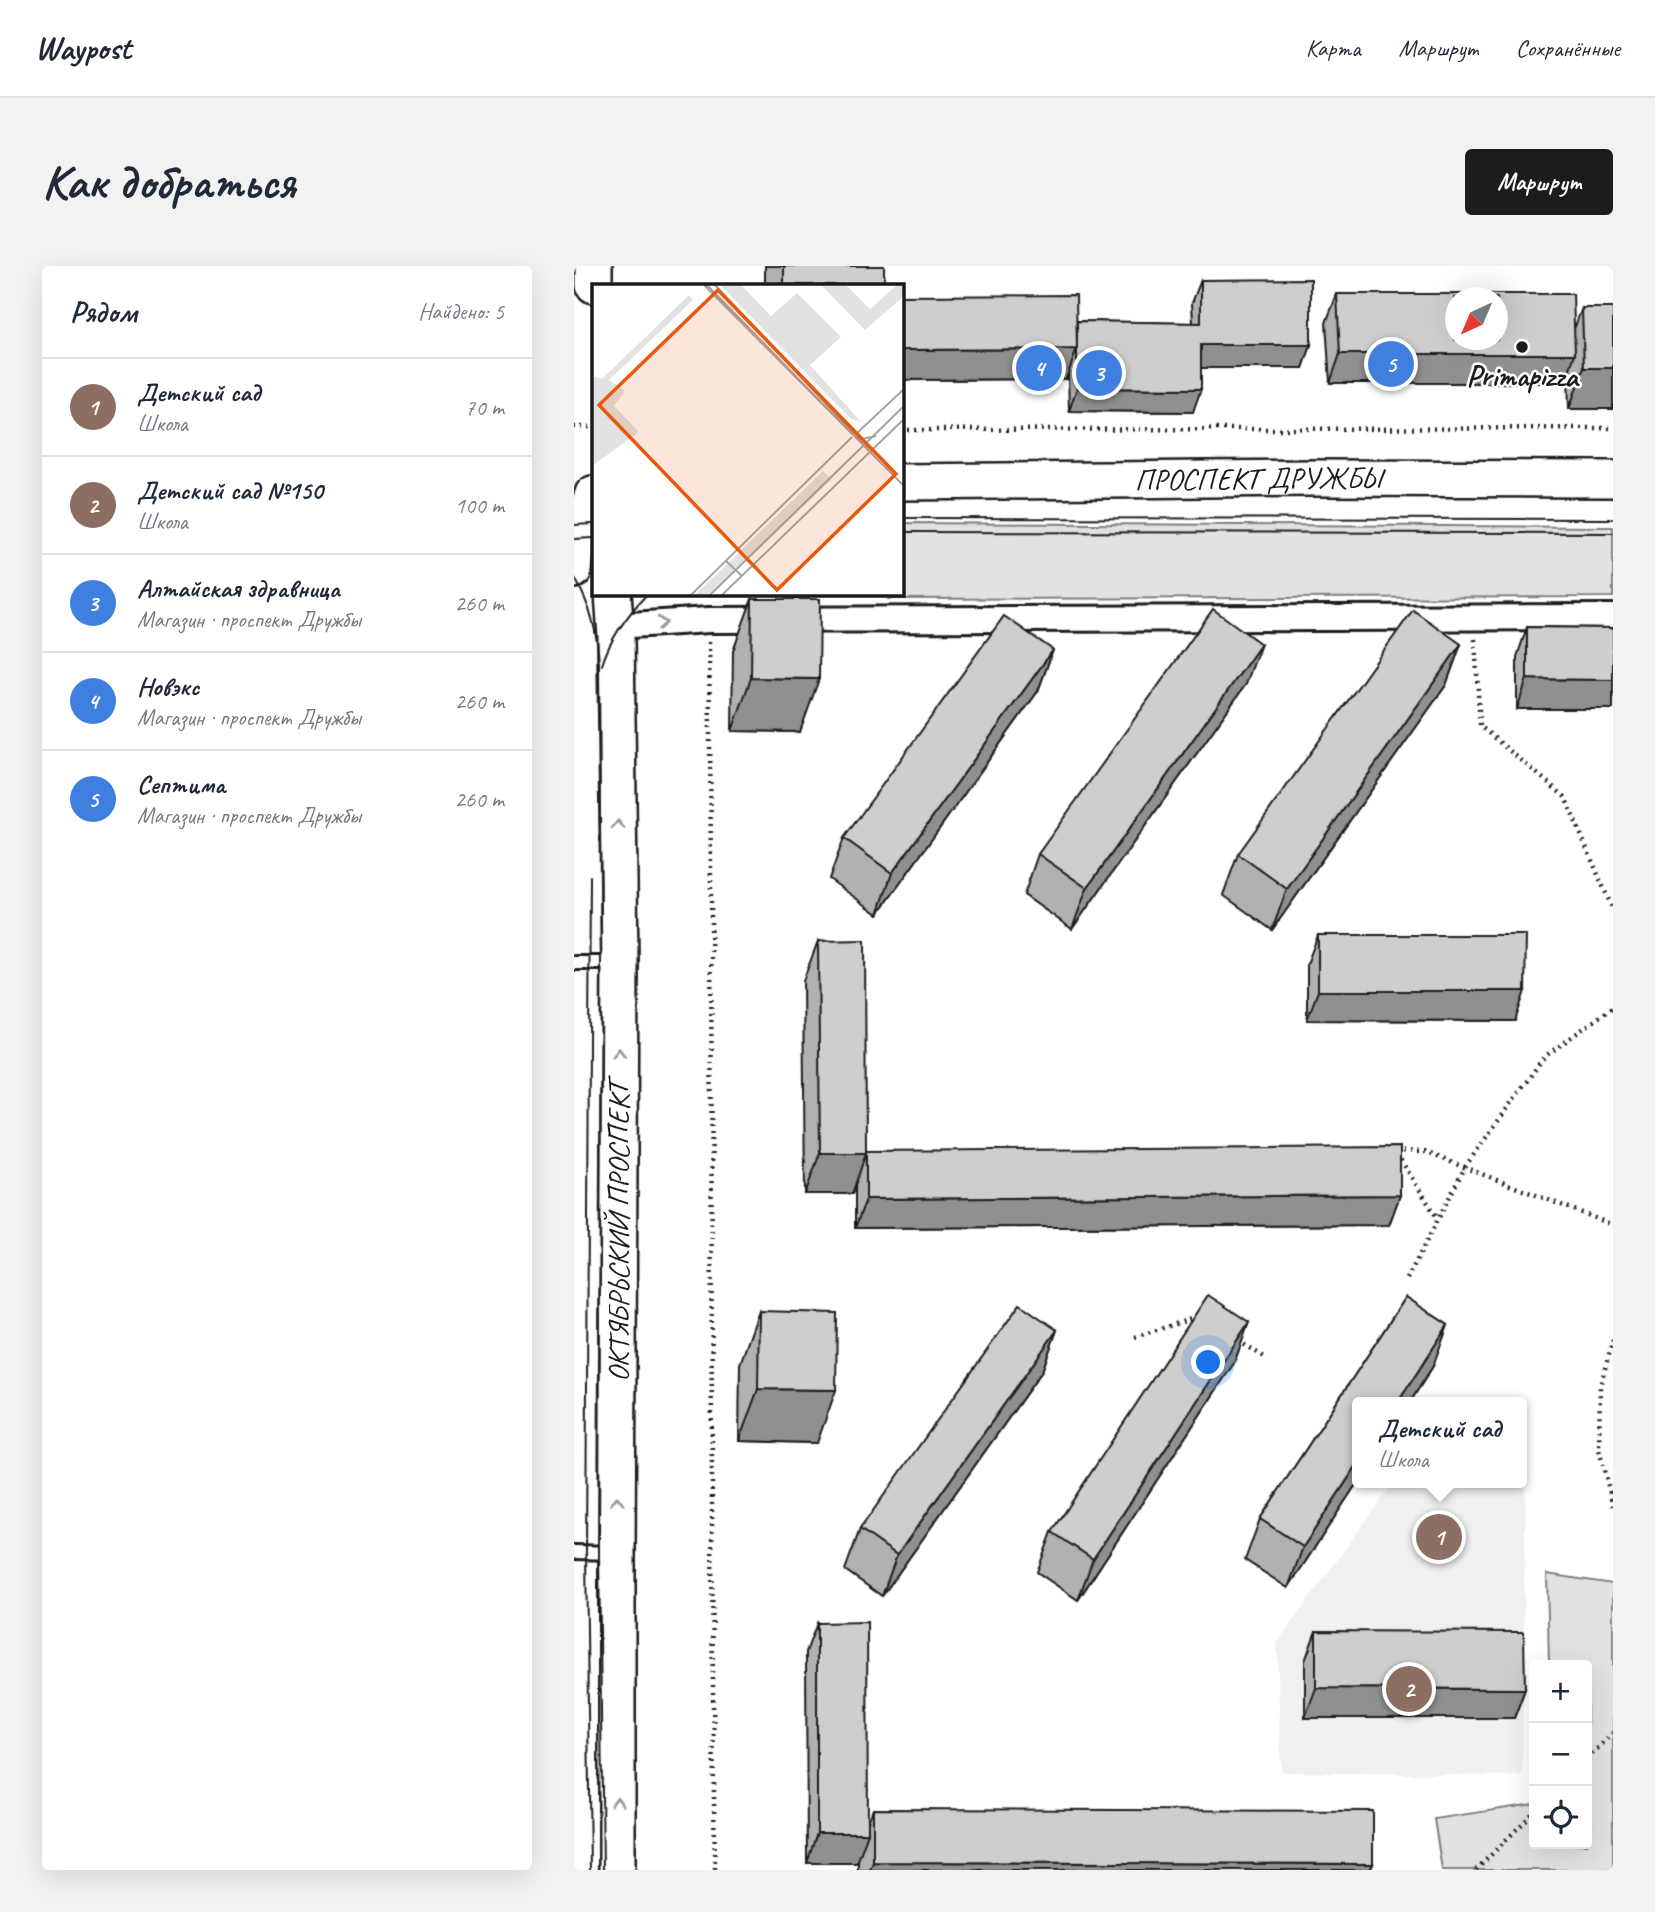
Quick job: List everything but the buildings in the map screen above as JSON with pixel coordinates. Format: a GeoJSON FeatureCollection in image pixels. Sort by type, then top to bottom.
{"type":"FeatureCollection","features":[{"type":"Feature","properties":{"kind":"main road"},"geometry":{"type":"LineString","coordinates":[[594,266],[594,284]]}},
{"type":"Feature","properties":{"kind":"main road","name":"ПРОСПЕКТ ДРУЖБЫ"},"geometry":{"type":"LineString","coordinates":[[903,482],[1314,478],[1613,479]]}},
{"type":"Feature","properties":{"kind":"main road"},"geometry":{"type":"LineString","coordinates":[[574,485],[592,485]]}},
{"type":"Feature","properties":{"kind":"main road"},"geometry":{"type":"LineString","coordinates":[[574,570],[577,539],[592,497]]}},
{"type":"Feature","properties":{"kind":"main road","name":"ОКТЯБРЬСКИЙ ПРОСПЕКТ"},"geometry":{"type":"LineString","coordinates":[[614,609],[620,962],[617,1870]]}},
{"type":"Feature","properties":{"kind":"street"},"geometry":{"type":"LineString","coordinates":[[614,609],[709,620],[1613,617]]}},
{"type":"Feature","properties":{"kind":"lane"},"geometry":{"type":"LineString","coordinates":[[574,963],[620,962]]}},
{"type":"Feature","properties":{"kind":"lane"},"geometry":{"type":"LineString","coordinates":[[574,1552],[617,1553]]}},
{"type":"Feature","properties":{"kind":"path"},"geometry":{"type":"LineString","coordinates":[[574,427],[592,427]]}},
{"type":"Feature","properties":{"kind":"path"},"geometry":{"type":"LineString","coordinates":[[903,430],[1613,428]]}},
{"type":"Feature","properties":{"kind":"path"},"geometry":{"type":"LineString","coordinates":[[1474,618],[1480,726],[1565,797],[1613,910]]}},
{"type":"Feature","properties":{"kind":"path"},"geometry":{"type":"LineString","coordinates":[[709,620],[715,1870]]}},
{"type":"Feature","properties":{"kind":"path"},"geometry":{"type":"LineString","coordinates":[[1407,1279],[1465,1167],[1544,1057],[1613,1007]]}},
{"type":"Feature","properties":{"kind":"path"},"geometry":{"type":"LineString","coordinates":[[1438,1219],[1395,1151],[1425,1152],[1613,1225]]}},
{"type":"Feature","properties":{"kind":"path"},"geometry":{"type":"LineString","coordinates":[[1135,1337],[1197,1317]]}},
{"type":"Feature","properties":{"kind":"path"},"geometry":{"type":"LineString","coordinates":[[1231,1337],[1266,1358]]}},
{"type":"Feature","properties":{"kind":"path"},"geometry":{"type":"LineString","coordinates":[[1613,1340],[1600,1387],[1599,1450],[1613,1506]]}},
{"type":"Feature","properties":{"kind":"path"},"geometry":{"type":"LineString","coordinates":[[1592,1754],[1613,1733]]}},
{"type":"Feature","properties":{"kind":"path"},"geometry":{"type":"LineString","coordinates":[[1476,1870],[1529,1817]]}},
{"type":"Feature","properties":{"kind":"shaded area"},"geometry":{"type":"Polygon","coordinates":[[[903,523],[1613,527],[1613,597],[888,599],[887,595],[903,595],[903,523]]]}},
{"type":"Feature","properties":{"kind":"shaded area"},"geometry":{"type":"Polygon","coordinates":[[[1389,1488],[1525,1488],[1522,1776],[1281,1772],[1277,1643],[1389,1488]]]}},
{"type":"Feature","properties":{"kind":"shaded area"},"geometry":{"type":"Polygon","coordinates":[[[1547,1574],[1613,1584],[1613,1870],[1442,1870],[1434,1819],[1529,1805],[1529,1849],[1592,1849],[1592,1660],[1549,1660],[1547,1574]]]}},
{"type":"Feature","properties":{"kind":"tram line"},"geometry":{"type":"LineString","coordinates":[[903,518],[1613,519]]}},
{"type":"Feature","properties":{"kind":"tram line"},"geometry":{"type":"LineString","coordinates":[[574,525],[592,524]]}},
{"type":"Feature","properties":{"kind":"tram line"},"geometry":{"type":"LineString","coordinates":[[903,532],[1613,533]]}},
{"type":"Feature","properties":{"kind":"tram line"},"geometry":{"type":"LineString","coordinates":[[574,539],[592,538]]}},
{"type":"Feature","properties":{"kind":"tram line"},"geometry":{"type":"LineString","coordinates":[[574,576],[592,618],[599,663],[599,1553],[603,1870]]}},
{"type":"Feature","properties":{"kind":"tram line"},"geometry":{"type":"LineString","coordinates":[[602,665],[621,626],[646,595]]}},
{"type":"Feature","properties":{"kind":"tram line"},"geometry":{"type":"LineString","coordinates":[[590,876],[586,1552],[590,1870]]}},
{"type":"Feature","properties":{"kind":"place","name":"Primapizza"},"geometry":{"type":"Point","coordinates":[1522,347]}},
{"type":"Feature","properties":{"kind":"place","name":"Септима"},"geometry":{"type":"Point","coordinates":[1391,364]}},
{"type":"Feature","properties":{"kind":"place","name":"Новэкс"},"geometry":{"type":"Point","coordinates":[1039,368]}},
{"type":"Feature","properties":{"kind":"place","name":"Алтайская здравница"},"geometry":{"type":"Point","coordinates":[1099,373]}},
{"type":"Feature","properties":{"kind":"place","name":"Детский сад"},"geometry":{"type":"Point","coordinates":[1439,1537]}},
{"type":"Feature","properties":{"kind":"place","name":"Детский сад №150"},"geometry":{"type":"Point","coordinates":[1409,1689]}}]}
